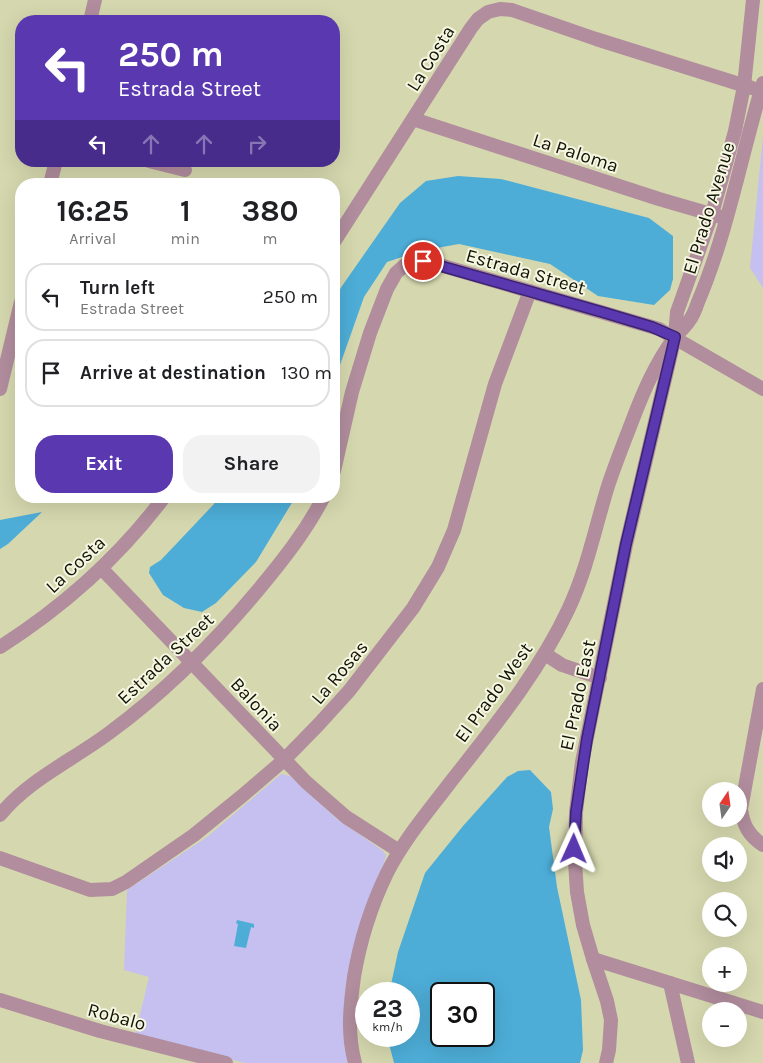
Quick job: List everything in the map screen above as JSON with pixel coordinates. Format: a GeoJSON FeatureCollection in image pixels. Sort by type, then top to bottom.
{"type":"FeatureCollection","features":[{"type":"Feature","properties":{"kind":"street"},"geometry":{"type":"LineString","coordinates":[[91,15],[94,0]]}},
{"type":"Feature","properties":{"kind":"street","name":"El Prado East"},"geometry":{"type":"LineString","coordinates":[[606,1063],[611,1020],[607,1001],[592,959],[577,892],[574,836],[582,762],[626,544],[675,337],[677,312],[712,214],[731,148],[744,86],[753,0]]}},
{"type":"Feature","properties":{"kind":"street","name":"La Costa"},"geometry":{"type":"LineString","coordinates":[[340,233],[475,23],[488,12],[500,9],[518,12],[744,86],[762,87]]}},
{"type":"Feature","properties":{"kind":"street","name":"El Prado Avenue"},"geometry":{"type":"LineString","coordinates":[[675,337],[689,322],[714,261],[762,87]]}},
{"type":"Feature","properties":{"kind":"street","name":"La Paloma"},"geometry":{"type":"LineString","coordinates":[[414,119],[659,199],[727,219]]}},
{"type":"Feature","properties":{"kind":"street"},"geometry":{"type":"LineString","coordinates":[[173,167],[185,170]]}},
{"type":"Feature","properties":{"kind":"street","name":"Estrada Street"},"geometry":{"type":"LineString","coordinates":[[340,445],[352,392],[370,333],[387,289],[393,276],[401,267],[412,262],[426,262],[652,327],[675,337],[763,389]]}},
{"type":"Feature","properties":{"kind":"street","name":"La Rosas"},"geometry":{"type":"LineString","coordinates":[[0,858],[90,890],[120,886],[194,835],[242,796],[284,760],[325,718],[376,657],[413,608],[438,568],[454,530],[495,384],[530,291]]}},
{"type":"Feature","properties":{"kind":"street"},"geometry":{"type":"LineString","coordinates":[[0,389],[15,327]]}},
{"type":"Feature","properties":{"kind":"street","name":"El Prado West"},"geometry":{"type":"LineString","coordinates":[[355,1063],[350,1036],[350,1013],[358,954],[387,873],[419,823],[506,710],[545,654],[581,579],[608,487],[640,400],[656,367],[675,337]]}},
{"type":"Feature","properties":{"kind":"street","name":"La Costa"},"geometry":{"type":"LineString","coordinates":[[0,647],[51,611],[101,568],[159,503]]}},
{"type":"Feature","properties":{"kind":"street","name":"Estrada Street"},"geometry":{"type":"LineString","coordinates":[[0,815],[24,791],[109,733],[193,664],[230,624],[279,565],[309,524],[320,503]]}},
{"type":"Feature","properties":{"kind":"street","name":"Balonia"},"geometry":{"type":"LineString","coordinates":[[101,568],[284,760],[336,809],[359,827],[399,852]]}},
{"type":"Feature","properties":{"kind":"street"},"geometry":{"type":"LineString","coordinates":[[545,654],[562,665],[600,678]]}},
{"type":"Feature","properties":{"kind":"street"},"geometry":{"type":"LineString","coordinates":[[763,689],[741,809],[747,831],[756,841],[763,845]]}},
{"type":"Feature","properties":{"kind":"street"},"geometry":{"type":"LineString","coordinates":[[592,959],[763,1012]]}},
{"type":"Feature","properties":{"kind":"street"},"geometry":{"type":"LineString","coordinates":[[670,982],[688,1063]]}},
{"type":"Feature","properties":{"kind":"street","name":"Robalo"},"geometry":{"type":"LineString","coordinates":[[0,1000],[100,1031],[226,1063]]}},
{"type":"Feature","properties":{"kind":"shaded area"},"geometry":{"type":"Polygon","coordinates":[[[763,136],[763,288],[750,268],[763,136]]]}},
{"type":"Feature","properties":{"kind":"shaded area"},"geometry":{"type":"Polygon","coordinates":[[[281,774],[290,776],[337,819],[382,850],[386,855],[373,889],[355,982],[346,1036],[347,1063],[245,1063],[135,1035],[149,977],[124,970],[127,890],[207,837],[281,774]]]}},
{"type":"Feature","properties":{"kind":"water"},"geometry":{"type":"Polygon","coordinates":[[[458,176],[501,179],[649,218],[673,236],[673,279],[670,290],[654,305],[598,296],[550,264],[459,244],[420,251],[387,262],[364,297],[340,365],[340,290],[400,203],[426,181],[458,176]]]}},
{"type":"Feature","properties":{"kind":"water"},"geometry":{"type":"Polygon","coordinates":[[[292,503],[256,562],[216,603],[202,612],[184,608],[163,595],[149,573],[150,567],[161,560],[214,504],[292,503]]]}},
{"type":"Feature","properties":{"kind":"water"},"geometry":{"type":"Polygon","coordinates":[[[42,512],[8,544],[0,549],[0,520],[42,512]]]}},
{"type":"Feature","properties":{"kind":"water"},"geometry":{"type":"Polygon","coordinates":[[[530,770],[551,792],[553,809],[549,827],[557,887],[581,1000],[583,1050],[580,1063],[394,1063],[390,1047],[420,1047],[420,982],[392,982],[398,952],[425,873],[463,826],[507,777],[518,771],[530,770]]]}},
{"type":"Feature","properties":{"kind":"water"},"geometry":{"type":"Polygon","coordinates":[[[237,920],[254,924],[254,928],[251,927],[246,948],[234,946],[237,920]]]}},
{"type":"Feature","properties":{"kind":"route"},"geometry":{"type":"LineString","coordinates":[[423,261],[659,329],[675,337],[626,544],[582,762],[574,849]]}}]}
